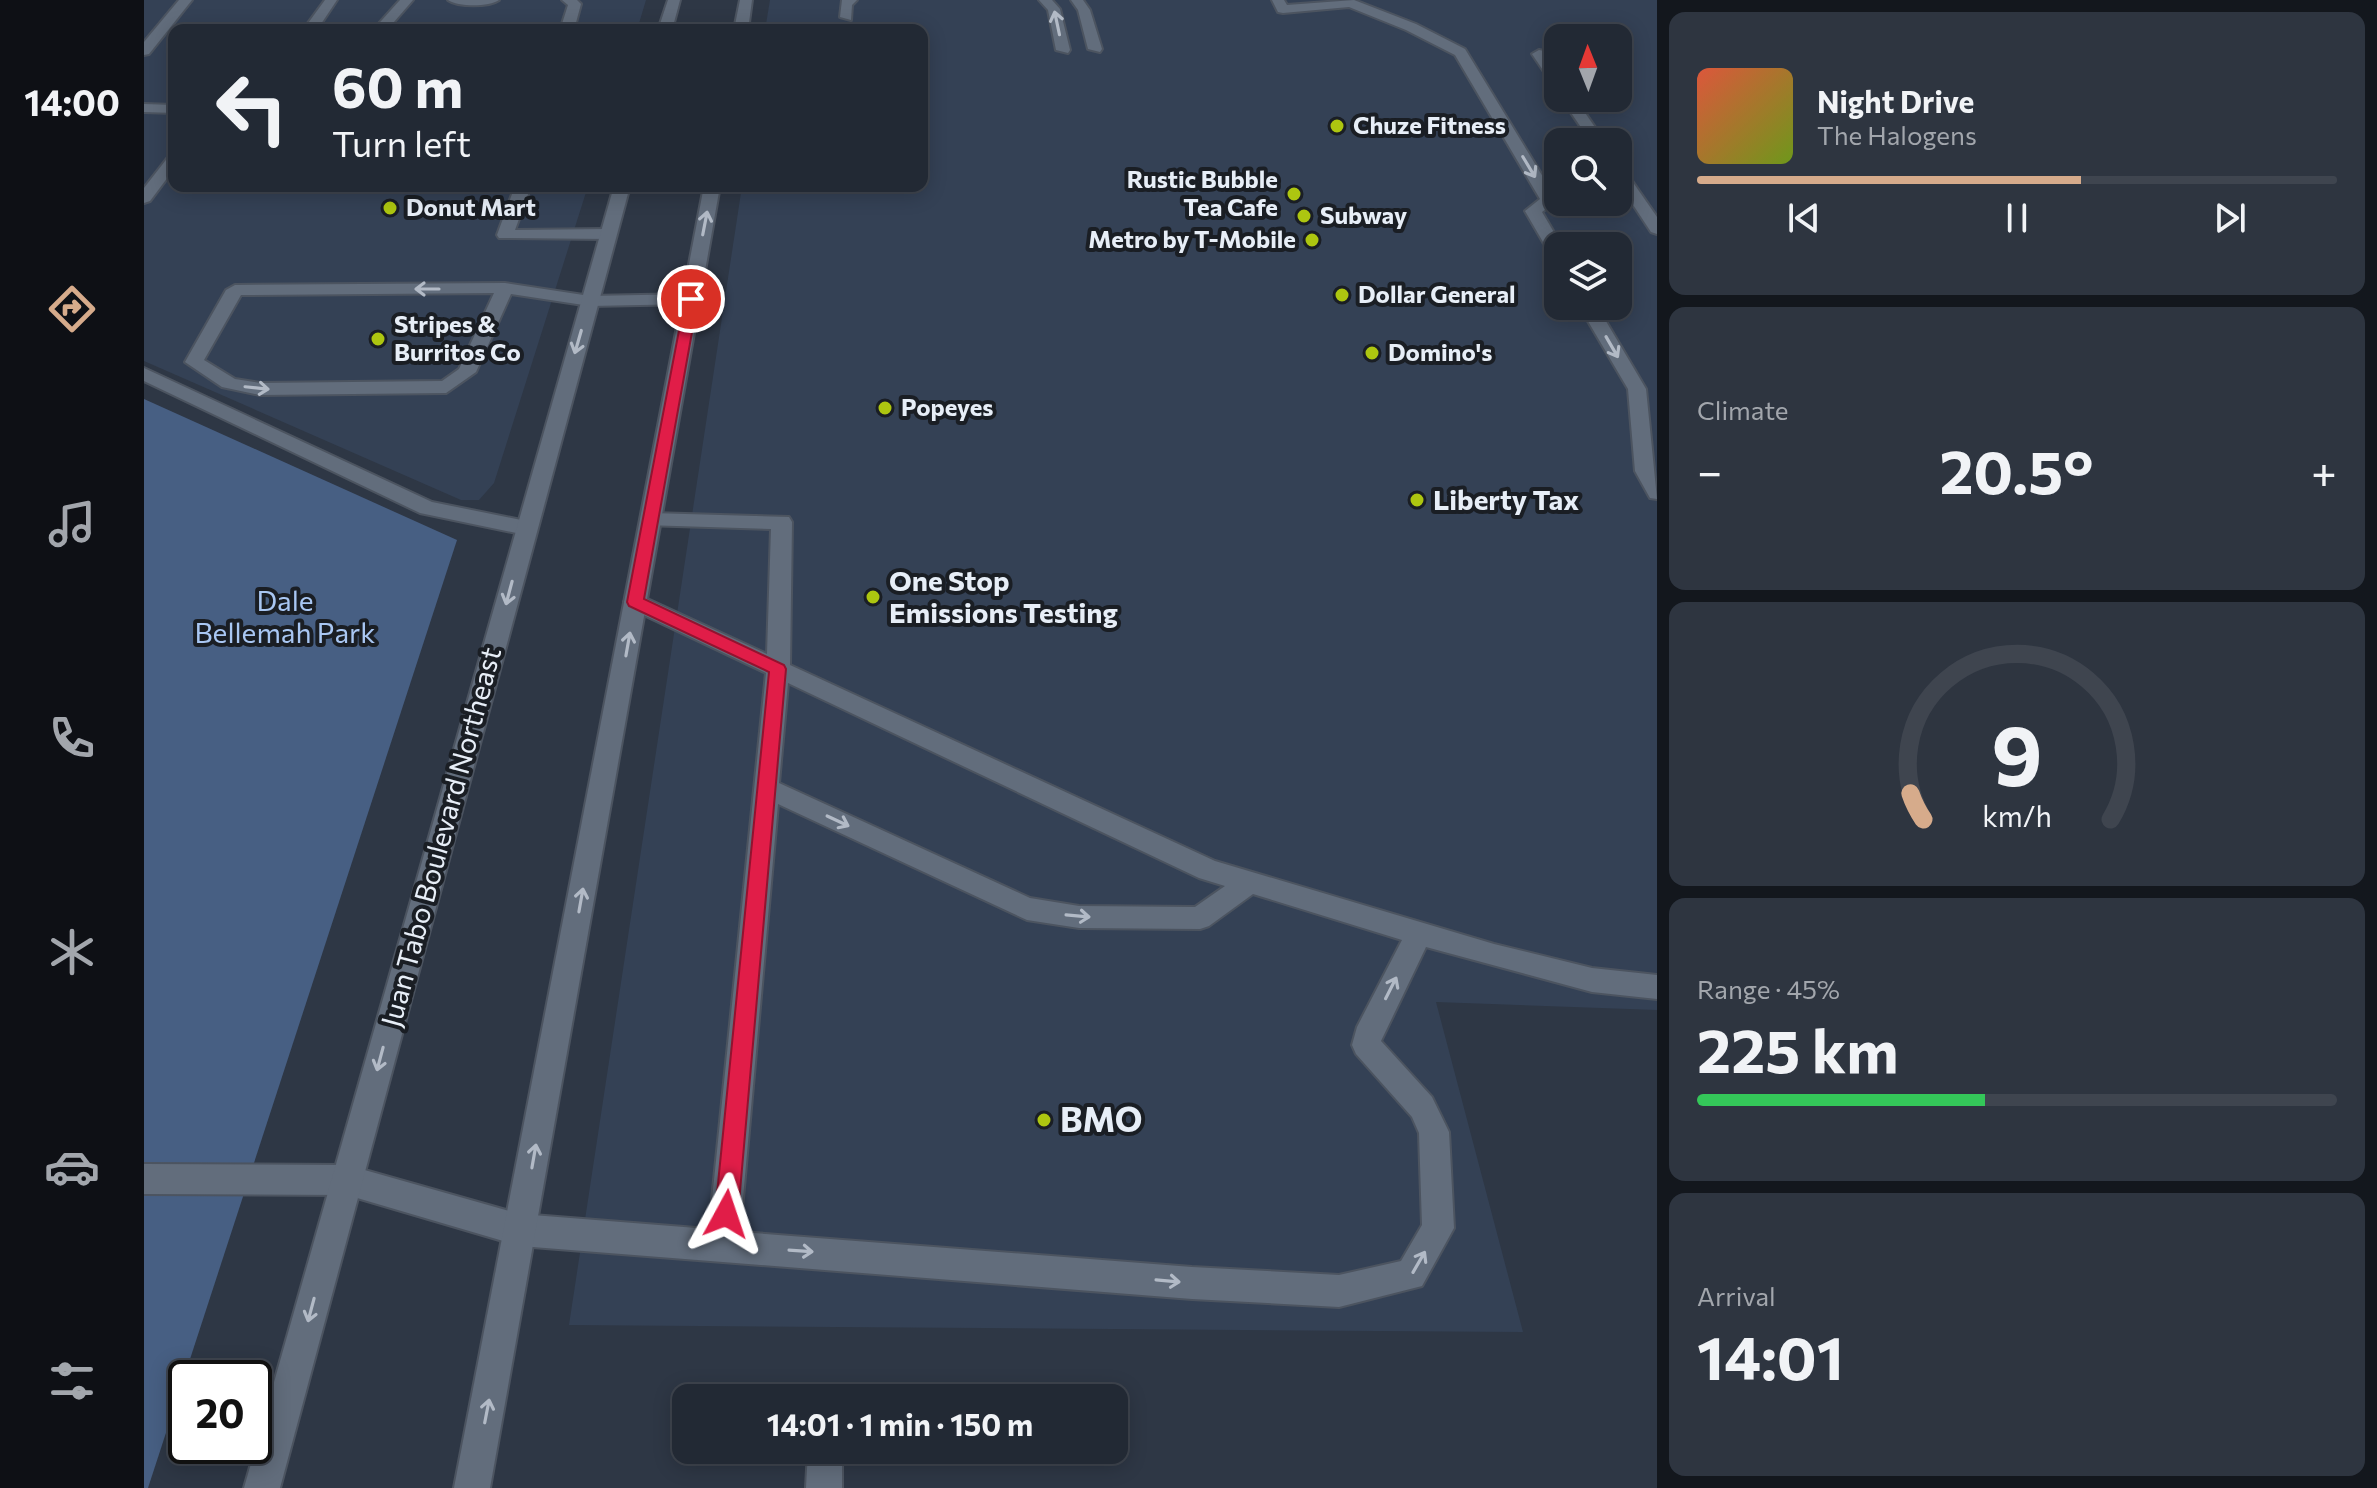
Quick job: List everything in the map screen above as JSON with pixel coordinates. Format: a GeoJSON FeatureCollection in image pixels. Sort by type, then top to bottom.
{"type":"FeatureCollection","features":[{"type":"Feature","properties":{"kind":"main road"},"geometry":{"type":"LineString","coordinates":[[144,51],[186,0]]}},
{"type":"Feature","properties":{"kind":"main road"},"geometry":{"type":"LineString","coordinates":[[314,24],[331,0]]}},
{"type":"Feature","properties":{"kind":"main road"},"geometry":{"type":"LineString","coordinates":[[385,24],[407,0]]}},
{"type":"Feature","properties":{"kind":"main road"},"geometry":{"type":"LineString","coordinates":[[454,0],[493,0]]}},
{"type":"Feature","properties":{"kind":"main road"},"geometry":{"type":"LineString","coordinates":[[568,0],[575,4],[569,24]]}},
{"type":"Feature","properties":{"kind":"main road"},"geometry":{"type":"LineString","coordinates":[[667,24],[674,0]]}},
{"type":"Feature","properties":{"kind":"main road"},"geometry":{"type":"LineString","coordinates":[[742,24],[746,0]]}},
{"type":"Feature","properties":{"kind":"main road"},"geometry":{"type":"LineString","coordinates":[[846,17],[846,3],[851,0]]}},
{"type":"Feature","properties":{"kind":"main road"},"geometry":{"type":"LineString","coordinates":[[1045,0],[1054,9],[1063,50]]}},
{"type":"Feature","properties":{"kind":"main road"},"geometry":{"type":"LineString","coordinates":[[1077,0],[1084,10],[1095,49]]}},
{"type":"Feature","properties":{"kind":"main road"},"geometry":{"type":"LineString","coordinates":[[1278,0],[1283,9],[1350,3],[1411,27],[1460,52],[1549,200],[1533,211],[1545,232]]}},
{"type":"Feature","properties":{"kind":"main road"},"geometry":{"type":"LineString","coordinates":[[1539,54],[1544,61]]}},
{"type":"Feature","properties":{"kind":"main road"},"geometry":{"type":"LineString","coordinates":[[144,108],[168,109]]}},
{"type":"Feature","properties":{"kind":"main road"},"geometry":{"type":"LineString","coordinates":[[144,198],[168,167]]}},
{"type":"Feature","properties":{"kind":"main road"},"geometry":{"type":"LineString","coordinates":[[521,192],[505,235],[608,234]]}},
{"type":"Feature","properties":{"kind":"main road","name":"Juan Tabo Boulevard Northeast"},"geometry":{"type":"LineString","coordinates":[[262,1488],[620,192]]}},
{"type":"Feature","properties":{"kind":"main road"},"geometry":{"type":"LineString","coordinates":[[472,1488],[711,192]]}},
{"type":"Feature","properties":{"kind":"main road"},"geometry":{"type":"LineString","coordinates":[[1632,192],[1657,229]]}},
{"type":"Feature","properties":{"kind":"main road"},"geometry":{"type":"LineString","coordinates":[[505,288],[467,372],[272,374],[194,362],[235,290],[505,288],[590,301],[691,299]]}},
{"type":"Feature","properties":{"kind":"main road"},"geometry":{"type":"LineString","coordinates":[[1596,320],[1637,389],[1645,471],[1657,493]]}},
{"type":"Feature","properties":{"kind":"main road"},"geometry":{"type":"LineString","coordinates":[[144,374],[427,508],[526,528]]}},
{"type":"Feature","properties":{"kind":"main road"},"geometry":{"type":"LineString","coordinates":[[651,520],[782,522],[778,669],[723,1245]]}},
{"type":"Feature","properties":{"kind":"main road"},"geometry":{"type":"LineString","coordinates":[[635,602],[1208,870],[1494,956],[1592,980],[1657,987]]}},
{"type":"Feature","properties":{"kind":"main road"},"geometry":{"type":"LineString","coordinates":[[767,788],[1027,909],[1079,917],[1200,918],[1249,883]]}},
{"type":"Feature","properties":{"kind":"main road"},"geometry":{"type":"LineString","coordinates":[[144,1179],[347,1180],[520,1230],[1339,1291],[1411,1275],[1438,1228],[1434,1132],[1422,1107],[1366,1045],[1367,1036],[1419,933]]}},
{"type":"Feature","properties":{"kind":"main road"},"geometry":{"type":"LineString","coordinates":[[824,1488],[825,1464]]}},
{"type":"Feature","properties":{"kind":"shaded area"},"geometry":{"type":"Polygon","coordinates":[[[144,0],[646,0],[639,24],[168,24],[168,192],[586,192],[494,483],[479,500],[461,500],[144,361],[144,0]]]}},
{"type":"Feature","properties":{"kind":"shaded area"},"geometry":{"type":"Polygon","coordinates":[[[770,0],[1657,0],[1657,1010],[1436,1002],[1523,1332],[569,1325],[741,192],[928,192],[928,24],[766,24],[770,0]]]}},
{"type":"Feature","properties":{"kind":"green space","name":"Dale Bellemah Park"},"geometry":{"type":"Polygon","coordinates":[[[144,399],[457,540],[190,1360],[168,1360],[168,1427],[148,1488],[144,1488],[144,399]]]}},
{"type":"Feature","properties":{"kind":"place","name":"Chuze Fitness"},"geometry":{"type":"Point","coordinates":[1337,126]}},
{"type":"Feature","properties":{"kind":"place","name":"Rustic Bubble Tea Cafe"},"geometry":{"type":"Point","coordinates":[1294,194]}},
{"type":"Feature","properties":{"kind":"place","name":"Donut Mart"},"geometry":{"type":"Point","coordinates":[390,208]}},
{"type":"Feature","properties":{"kind":"place","name":"Subway"},"geometry":{"type":"Point","coordinates":[1304,216]}},
{"type":"Feature","properties":{"kind":"place","name":"Metro by T-Mobile"},"geometry":{"type":"Point","coordinates":[1312,240]}},
{"type":"Feature","properties":{"kind":"place","name":"Dollar General"},"geometry":{"type":"Point","coordinates":[1342,295]}},
{"type":"Feature","properties":{"kind":"place","name":"Stripes & Burritos Co"},"geometry":{"type":"Point","coordinates":[378,339]}},
{"type":"Feature","properties":{"kind":"place","name":"Domino's"},"geometry":{"type":"Point","coordinates":[1372,353]}},
{"type":"Feature","properties":{"kind":"place","name":"Popeyes"},"geometry":{"type":"Point","coordinates":[885,408]}},
{"type":"Feature","properties":{"kind":"place","name":"Liberty Tax"},"geometry":{"type":"Point","coordinates":[1417,500]}},
{"type":"Feature","properties":{"kind":"place","name":"One Stop Emissions Testing"},"geometry":{"type":"Point","coordinates":[873,597]}},
{"type":"Feature","properties":{"kind":"place","name":"BMO"},"geometry":{"type":"Point","coordinates":[1044,1120]}},
{"type":"Feature","properties":{"kind":"route"},"geometry":{"type":"LineString","coordinates":[[691,299],[635,602],[778,669],[726,1214]]}}]}
